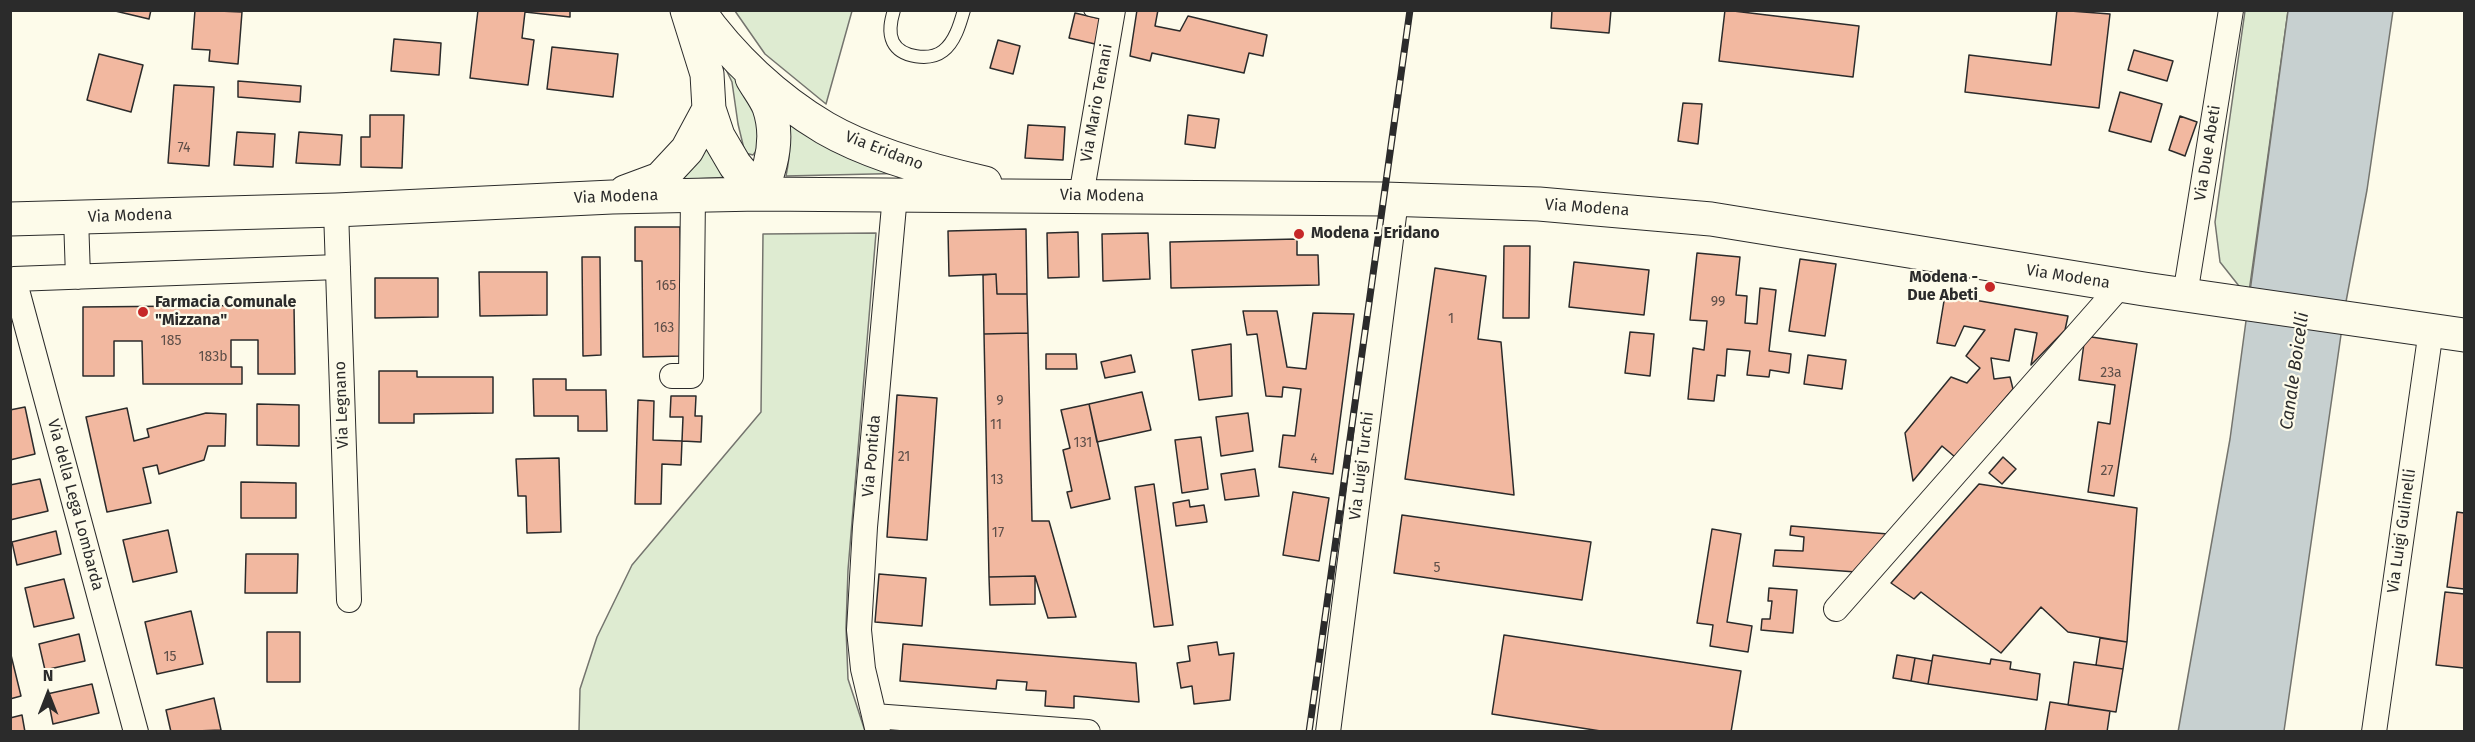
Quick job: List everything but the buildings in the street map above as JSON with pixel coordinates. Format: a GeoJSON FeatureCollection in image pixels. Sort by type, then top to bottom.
{"type":"FeatureCollection","features":[{"type":"Feature","properties":{"kind":"main road"},"geometry":{"type":"LineString","coordinates":[[687,10],[707,74],[709,109],[718,136],[735,165],[759,194]]}},
{"type":"Feature","properties":{"kind":"main road","name":"Via Eridano"},"geometry":{"type":"LineString","coordinates":[[698,10],[713,32],[744,65],[784,99],[836,133],[887,155],[960,177],[1042,196]]}},
{"type":"Feature","properties":{"kind":"main road","name":"Via Eridano"},"geometry":{"type":"LineString","coordinates":[[744,65],[768,105],[775,135],[768,176],[759,194]]}},
{"type":"Feature","properties":{"kind":"main road"},"geometry":{"type":"LineString","coordinates":[[612,197],[660,179],[687,150],[709,109]]}},
{"type":"Feature","properties":{"kind":"main road","name":"Via Modena"},"geometry":{"type":"LineString","coordinates":[[10,219],[336,210],[612,197],[759,194],[1396,200],[1539,204],[1711,219],[2185,295],[2464,335]]}},
{"type":"Feature","properties":{"kind":"street","name":"Via Due Abeti"},"geometry":{"type":"LineString","coordinates":[[2185,295],[2231,10]]}},
{"type":"Feature","properties":{"kind":"street","name":"Via Mario Tenani"},"geometry":{"type":"LineString","coordinates":[[1081,196],[1105,12]]}},
{"type":"Feature","properties":{"kind":"street"},"geometry":{"type":"LineString","coordinates":[[672,376],[691,376],[693,195]]}},
{"type":"Feature","properties":{"kind":"street","name":"Via Pontida"},"geometry":{"type":"LineString","coordinates":[[895,195],[865,527],[859,630],[863,669],[876,724],[1088,732]]}},
{"type":"Feature","properties":{"kind":"street","name":"Via Luigi Turchi"},"geometry":{"type":"LineString","coordinates":[[1328,732],[1396,200]]}},
{"type":"Feature","properties":{"kind":"street","name":"Via Legnano"},"geometry":{"type":"LineString","coordinates":[[336,210],[349,600]]}},
{"type":"Feature","properties":{"kind":"street","name":"Via Modena"},"geometry":{"type":"LineString","coordinates":[[76,217],[78,277]]}},
{"type":"Feature","properties":{"kind":"street"},"geometry":{"type":"LineString","coordinates":[[78,277],[338,267]]}},
{"type":"Feature","properties":{"kind":"street","name":"Via della Lega Lombarda"},"geometry":{"type":"LineString","coordinates":[[78,277],[14,279],[136,732]]}},
{"type":"Feature","properties":{"kind":"street","name":"Via Modena"},"geometry":{"type":"LineString","coordinates":[[1836,609],[2121,285]]}},
{"type":"Feature","properties":{"kind":"street","name":"Via Luigi Gulinelli"},"geometry":{"type":"LineString","coordinates":[[2374,732],[2431,330]]}},
{"type":"Feature","properties":{"kind":"lane"},"geometry":{"type":"LineString","coordinates":[[894,10],[890,30],[893,43],[914,56],[930,56],[943,51],[959,28],[964,10]]}},
{"type":"Feature","properties":{"kind":"green space"},"geometry":{"type":"Polygon","coordinates":[[[735,11],[852,11],[826,104],[765,54],[735,11]]]}},
{"type":"Feature","properties":{"kind":"green space"},"geometry":{"type":"Polygon","coordinates":[[[2245,11],[2288,11],[2249,292],[2239,286],[2220,262],[2215,222],[2245,11]]]}},
{"type":"Feature","properties":{"kind":"green space"},"geometry":{"type":"Polygon","coordinates":[[[718,53],[742,88],[756,117],[759,145],[753,155],[745,153],[732,82],[718,53]]]}},
{"type":"Feature","properties":{"kind":"green space"},"geometry":{"type":"Polygon","coordinates":[[[783,113],[916,173],[786,176],[789,144],[783,113]]]}},
{"type":"Feature","properties":{"kind":"green space"},"geometry":{"type":"Polygon","coordinates":[[[707,136],[733,177],[674,180],[707,136]]]}},
{"type":"Feature","properties":{"kind":"green space"},"geometry":{"type":"Polygon","coordinates":[[[876,233],[848,570],[846,628],[848,679],[865,731],[579,731],[580,689],[597,637],[632,565],[761,412],[763,234],[876,233]]]}},
{"type":"Feature","properties":{"kind":"water","name":"Canale Boicelli"},"geometry":{"type":"Polygon","coordinates":[[[2288,11],[2393,11],[2367,190],[2345,307],[2284,731],[2178,732],[2230,439],[2288,11]]]}},
{"type":"Feature","properties":{"kind":"railway"},"geometry":{"type":"LineString","coordinates":[[1309,732],[1410,10]]}},
{"type":"Feature","properties":{"kind":"place","name":"Modena - Eridano"},"geometry":{"type":"Point","coordinates":[1299,234]}},
{"type":"Feature","properties":{"kind":"place","name":"Modena - Due Abeti"},"geometry":{"type":"Point","coordinates":[1990,287]}},
{"type":"Feature","properties":{"kind":"place","name":"Farmacia Comunale \"Mizzana\""},"geometry":{"type":"Point","coordinates":[143,312]}}]}
